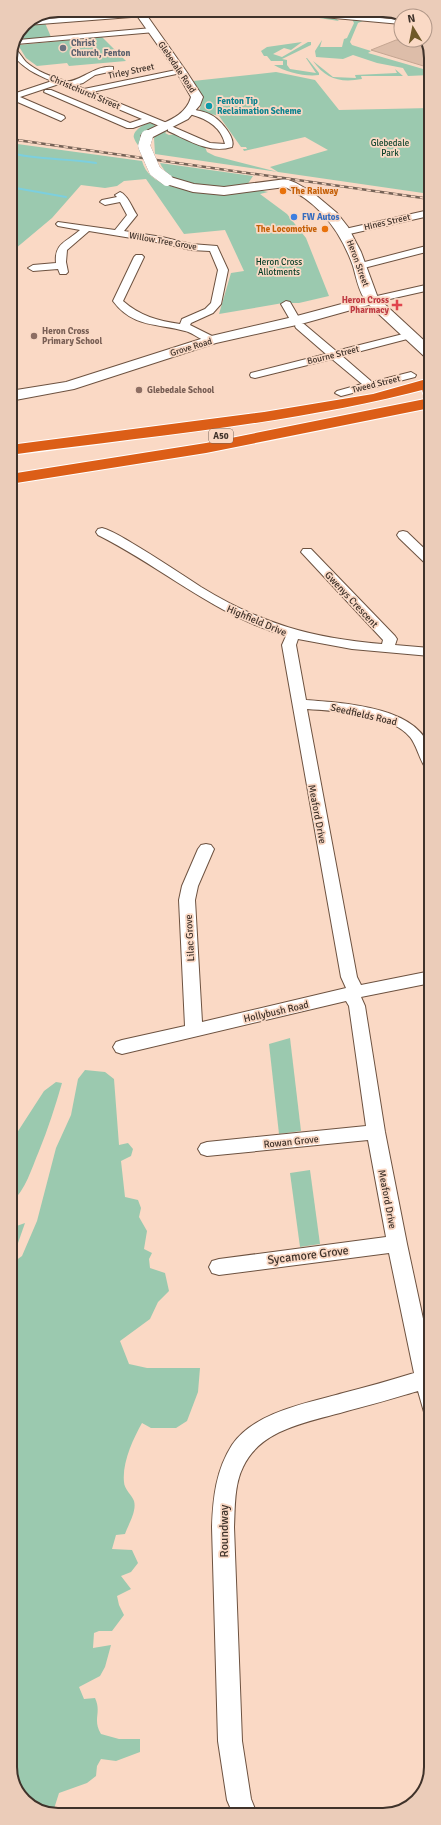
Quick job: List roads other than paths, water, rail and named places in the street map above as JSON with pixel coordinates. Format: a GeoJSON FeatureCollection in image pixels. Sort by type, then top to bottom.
{"type":"FeatureCollection","features":[{"type":"Feature","properties":{"kind":"highway","name":"A50"},"geometry":{"type":"LineString","coordinates":[[17,449],[264,417],[390,395],[424,392]]}},
{"type":"Feature","properties":{"kind":"highway","name":"A50"},"geometry":{"type":"LineString","coordinates":[[17,467],[98,456],[268,428],[424,393]]}},
{"type":"Feature","properties":{"kind":"highway","name":"A50"},"geometry":{"type":"LineString","coordinates":[[77,470],[206,448],[424,394]]}},
{"type":"Feature","properties":{"kind":"highway","name":"A50"},"geometry":{"type":"LineString","coordinates":[[17,478],[252,449],[424,416]]}},
{"type":"Feature","properties":{"kind":"highway","name":"A50"},"geometry":{"type":"LineString","coordinates":[[17,457],[94,451],[268,428]]}},
{"type":"Feature","properties":{"kind":"street"},"geometry":{"type":"LineString","coordinates":[[21,41],[55,30],[116,17]]}},
{"type":"Feature","properties":{"kind":"street","name":"Glebedale Road"},"geometry":{"type":"LineString","coordinates":[[143,17],[181,71],[197,97],[195,108],[192,112]]}},
{"type":"Feature","properties":{"kind":"street"},"geometry":{"type":"LineString","coordinates":[[345,17],[393,21]]}},
{"type":"Feature","properties":{"kind":"street"},"geometry":{"type":"LineString","coordinates":[[40,21],[55,30],[152,30]]}},
{"type":"Feature","properties":{"kind":"street","name":"Christchurch Street"},"geometry":{"type":"LineString","coordinates":[[17,56],[23,63],[32,70],[65,82],[213,146],[225,147],[229,145],[229,140],[214,119],[202,113],[192,112]]}},
{"type":"Feature","properties":{"kind":"street"},"geometry":{"type":"LineString","coordinates":[[17,95],[65,82],[80,81],[90,74],[105,69]]}},
{"type":"Feature","properties":{"kind":"street","name":"Tirley Street"},"geometry":{"type":"LineString","coordinates":[[85,91],[181,71]]}},
{"type":"Feature","properties":{"kind":"street"},"geometry":{"type":"LineString","coordinates":[[52,92],[130,126],[150,119]]}},
{"type":"Feature","properties":{"kind":"street"},"geometry":{"type":"LineString","coordinates":[[17,100],[61,118]]}},
{"type":"Feature","properties":{"kind":"street"},"geometry":{"type":"LineString","coordinates":[[171,128],[192,112]]}},
{"type":"Feature","properties":{"kind":"street","name":"Heron Street"},"geometry":{"type":"LineString","coordinates":[[171,128],[147,136],[144,146],[155,170],[167,180],[193,188],[224,191],[286,183],[294,186],[326,209],[351,240],[372,300]]}},
{"type":"Feature","properties":{"kind":"street"},"geometry":{"type":"LineString","coordinates":[[105,202],[121,197],[132,215],[117,233]]}},
{"type":"Feature","properties":{"kind":"street","name":"Hines Street"},"geometry":{"type":"LineString","coordinates":[[345,232],[424,214]]}},
{"type":"Feature","properties":{"kind":"street","name":"Willow Tree Grove"},"geometry":{"type":"LineString","coordinates":[[61,224],[162,240],[191,247],[226,247]]}},
{"type":"Feature","properties":{"kind":"street"},"geometry":{"type":"LineString","coordinates":[[33,268],[62,269],[60,252],[62,248],[86,229]]}},
{"type":"Feature","properties":{"kind":"street"},"geometry":{"type":"LineString","coordinates":[[184,327],[186,320],[209,311],[216,304],[223,270],[214,248]]}},
{"type":"Feature","properties":{"kind":"street"},"geometry":{"type":"LineString","coordinates":[[360,266],[424,250]]}},
{"type":"Feature","properties":{"kind":"street"},"geometry":{"type":"LineString","coordinates":[[140,257],[118,301],[143,320],[150,323],[184,327],[212,340]]}},
{"type":"Feature","properties":{"kind":"street"},"geometry":{"type":"LineString","coordinates":[[372,300],[424,288]]}},
{"type":"Feature","properties":{"kind":"street"},"geometry":{"type":"LineString","coordinates":[[372,300],[424,348]]}},
{"type":"Feature","properties":{"kind":"street","name":"Grove Road"},"geometry":{"type":"LineString","coordinates":[[17,395],[69,386],[212,340],[298,323],[372,300]]}},
{"type":"Feature","properties":{"kind":"street"},"geometry":{"type":"LineString","coordinates":[[286,304],[298,323],[370,386]]}},
{"type":"Feature","properties":{"kind":"street","name":"Bourne Street"},"geometry":{"type":"LineString","coordinates":[[255,375],[411,335]]}},
{"type":"Feature","properties":{"kind":"street","name":"Tweed Street"},"geometry":{"type":"LineString","coordinates":[[341,393],[411,375]]}},
{"type":"Feature","properties":{"kind":"street","name":"Highfield Drive"},"geometry":{"type":"LineString","coordinates":[[102,532],[128,546],[228,608],[267,626],[293,635],[334,643],[424,652]]}},
{"type":"Feature","properties":{"kind":"street"},"geometry":{"type":"LineString","coordinates":[[403,535],[424,555]]}},
{"type":"Feature","properties":{"kind":"street","name":"Gwenys Crescent"},"geometry":{"type":"LineString","coordinates":[[307,552],[390,639],[388,649]]}},
{"type":"Feature","properties":{"kind":"street","name":"Meaford Drive"},"geometry":{"type":"LineString","coordinates":[[293,635],[289,645],[290,652],[349,977],[357,1006],[376,1132],[397,1244],[424,1362]]}},
{"type":"Feature","properties":{"kind":"street","name":"Seedfields Road"},"geometry":{"type":"LineString","coordinates":[[299,704],[347,708],[394,720],[404,724],[417,736],[424,751]]}},
{"type":"Feature","properties":{"kind":"street","name":"Lilac Grove"},"geometry":{"type":"LineString","coordinates":[[194,1030],[187,900],[190,886],[206,849]]}},
{"type":"Feature","properties":{"kind":"street","name":"Hollybush Road"},"geometry":{"type":"LineString","coordinates":[[122,1048],[354,993],[424,978]]}},
{"type":"Feature","properties":{"kind":"street","name":"Rowan Grove"},"geometry":{"type":"LineString","coordinates":[[207,1149],[376,1132]]}},
{"type":"Feature","properties":{"kind":"street","name":"Sycamore Grove"},"geometry":{"type":"LineString","coordinates":[[219,1267],[397,1244]]}},
{"type":"Feature","properties":{"kind":"street","name":"Roundway"},"geometry":{"type":"LineString","coordinates":[[243,1808],[235,1776],[230,1741],[223,1527],[224,1497],[228,1478],[235,1460],[248,1442],[266,1429],[295,1417],[424,1380]]}},
{"type":"Feature","properties":{"kind":"waterway"},"geometry":{"type":"LineString","coordinates":[[17,154],[96,163]]}},
{"type":"Feature","properties":{"kind":"waterway"},"geometry":{"type":"LineString","coordinates":[[17,188],[66,197]]}},
{"type":"Feature","properties":{"kind":"railway"},"geometry":{"type":"LineString","coordinates":[[17,140],[424,198]]}},
{"type":"Feature","properties":{"kind":"place","name":"Christ Church, Fenton"},"geometry":{"type":"Point","coordinates":[63,48]}},
{"type":"Feature","properties":{"kind":"place","name":"Fenton Tip Reclaimation Scheme"},"geometry":{"type":"Point","coordinates":[209,106]}},
{"type":"Feature","properties":{"kind":"place","name":"The Railway"},"geometry":{"type":"Point","coordinates":[283,191]}},
{"type":"Feature","properties":{"kind":"place","name":"FW Autos"},"geometry":{"type":"Point","coordinates":[294,217]}},
{"type":"Feature","properties":{"kind":"place","name":"The Locomotive"},"geometry":{"type":"Point","coordinates":[325,229]}},
{"type":"Feature","properties":{"kind":"place","name":"Heron Cross Pharmacy"},"geometry":{"type":"Point","coordinates":[397,305]}},
{"type":"Feature","properties":{"kind":"place","name":"Heron Cross Primary School"},"geometry":{"type":"Point","coordinates":[34,336]}},
{"type":"Feature","properties":{"kind":"place","name":"Glebedale School"},"geometry":{"type":"Point","coordinates":[139,390]}},
{"type":"Feature","properties":{"kind":"park label","name":"Glebedale Park"},"geometry":{"type":"Point","coordinates":[390,148]}},
{"type":"Feature","properties":{"kind":"park label","name":"Heron Cross Allotments"},"geometry":{"type":"Point","coordinates":[279,268]}}]}
